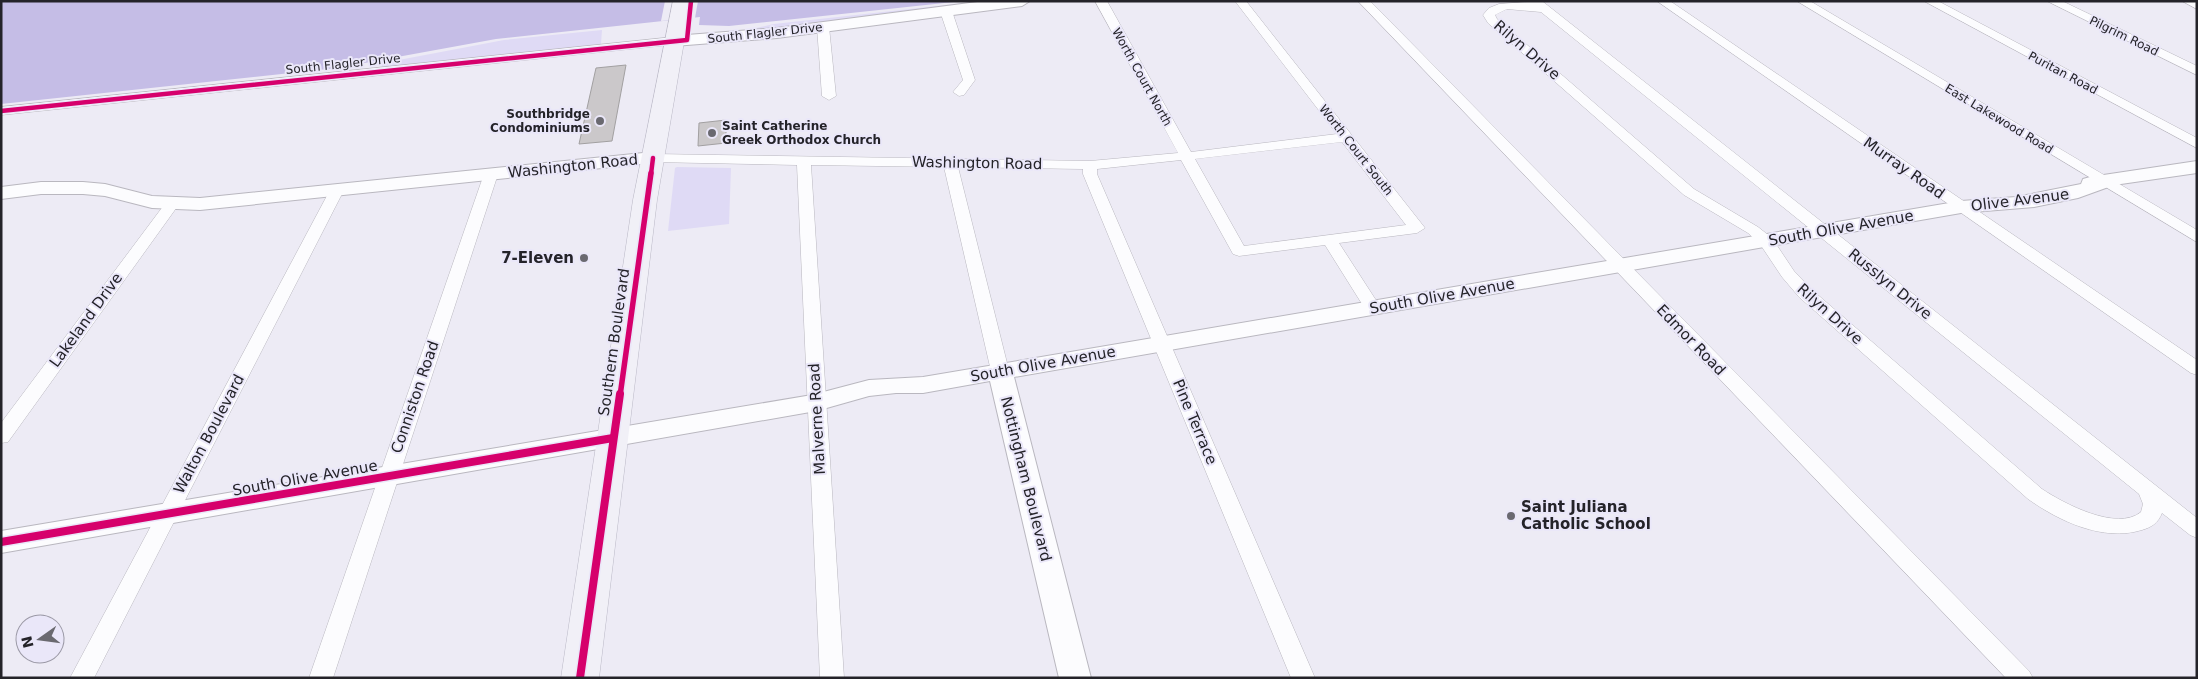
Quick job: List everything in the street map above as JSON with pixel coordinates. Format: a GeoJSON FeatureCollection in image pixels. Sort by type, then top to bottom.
{"type":"FeatureCollection","features":[{"type":"Feature","properties":{"kind":"main road","name":"Southern Boulevard"},"geometry":{"type":"LineString","coordinates":[[580,678],[653,158],[680,10]]}},
{"type":"Feature","properties":{"kind":"street","name":"South Flagler Drive"},"geometry":{"type":"LineString","coordinates":[[1,112],[822,27],[1022,1]]}},
{"type":"Feature","properties":{"kind":"street","name":"Worth Court North"},"geometry":{"type":"LineString","coordinates":[[1101,1],[1239,251],[1329,239]]}},
{"type":"Feature","properties":{"kind":"street","name":"Worth Court South"},"geometry":{"type":"LineString","coordinates":[[1240,1],[1417,228],[1329,239]]}},
{"type":"Feature","properties":{"kind":"street","name":"Edmor Road"},"geometry":{"type":"LineString","coordinates":[[1363,1],[2020,678]]}},
{"type":"Feature","properties":{"kind":"street","name":"Murray Road"},"geometry":{"type":"LineString","coordinates":[[1662,1],[2197,369]]}},
{"type":"Feature","properties":{"kind":"street","name":"East Lakewood Road"},"geometry":{"type":"LineString","coordinates":[[1802,1],[2197,237]]}},
{"type":"Feature","properties":{"kind":"street","name":"Puritan Road"},"geometry":{"type":"LineString","coordinates":[[1929,1],[2197,144]]}},
{"type":"Feature","properties":{"kind":"street","name":"Pilgrim Road"},"geometry":{"type":"LineString","coordinates":[[2052,1],[2197,71]]}},
{"type":"Feature","properties":{"kind":"street"},"geometry":{"type":"LineString","coordinates":[[2187,1],[2197,6]]}},
{"type":"Feature","properties":{"kind":"street","name":"Russlyn Drive"},"geometry":{"type":"LineString","coordinates":[[1541,5],[2197,530]]}},
{"type":"Feature","properties":{"kind":"street","name":"Rilyn Drive"},"geometry":{"type":"LineString","coordinates":[[1541,5],[1503,6],[1493,9],[1489,15],[1492,21],[1689,192],[1753,230],[1766,240],[1788,274],[1805,294],[2048,503],[2080,518],[2096,523],[2126,526],[2147,519],[2152,512],[2153,504],[2146,488]]}},
{"type":"Feature","properties":{"kind":"street"},"geometry":{"type":"LineString","coordinates":[[946,11],[969,80],[959,92]]}},
{"type":"Feature","properties":{"kind":"street"},"geometry":{"type":"LineString","coordinates":[[822,27],[829,96]]}},
{"type":"Feature","properties":{"kind":"street","name":"Washington Road"},"geometry":{"type":"LineString","coordinates":[[1,193],[41,188],[83,188],[172,204],[217,203],[653,158],[1090,165],[1346,137]]}},
{"type":"Feature","properties":{"kind":"street","name":"Malverne Road"},"geometry":{"type":"LineString","coordinates":[[804,160],[832,678]]}},
{"type":"Feature","properties":{"kind":"street","name":"Nottingham Boulevard"},"geometry":{"type":"LineString","coordinates":[[950,163],[1075,678]]}},
{"type":"Feature","properties":{"kind":"street","name":"Pine Terrace"},"geometry":{"type":"LineString","coordinates":[[1090,165],[1090,174],[1303,678]]}},
{"type":"Feature","properties":{"kind":"street","name":"Olive Avenue"},"geometry":{"type":"LineString","coordinates":[[1961,207],[1996,206],[2081,192],[2106,182],[2197,167]]}},
{"type":"Feature","properties":{"kind":"street","name":"Conniston Road"},"geometry":{"type":"LineString","coordinates":[[321,678],[491,174]]}},
{"type":"Feature","properties":{"kind":"street","name":"Walton Boulevard"},"geometry":{"type":"LineString","coordinates":[[82,678],[337,190]]}},
{"type":"Feature","properties":{"kind":"street","name":"Lakeland Drive"},"geometry":{"type":"LineString","coordinates":[[1,437],[172,204]]}},
{"type":"Feature","properties":{"kind":"street","name":"South Olive Avenue"},"geometry":{"type":"LineString","coordinates":[[1,542],[816,403],[844,405],[900,396],[923,385],[1000,371],[1961,207]]}},
{"type":"Feature","properties":{"kind":"street"},"geometry":{"type":"LineString","coordinates":[[1329,239],[1373,308]]}},
{"type":"Feature","properties":{"kind":"shaded area"},"geometry":{"type":"Polygon","coordinates":[[[1,1],[963,1],[729,26],[699,25],[700,17],[496,39],[337,68],[1,104],[1,1]]]}},
{"type":"Feature","properties":{"kind":"shaded area"},"geometry":{"type":"Polygon","coordinates":[[[983,1],[1000,1],[743,31],[774,24],[983,1]]]}},
{"type":"Feature","properties":{"kind":"shaded area"},"geometry":{"type":"Polygon","coordinates":[[[602,30],[601,44],[381,68],[383,63],[504,40],[602,30]]]}},
{"type":"Feature","properties":{"kind":"shaded area"},"geometry":{"type":"Polygon","coordinates":[[[675,168],[731,168],[729,224],[668,231],[675,168]]]}},
{"type":"Feature","properties":{"kind":"pier"},"geometry":{"type":"Polygon","coordinates":[[[665,1],[698,1],[695,18],[661,21],[665,1]]]}},
{"type":"Feature","properties":{"kind":"building"},"geometry":{"type":"Polygon","coordinates":[[[626,65],[612,141],[579,144],[596,68],[626,65]]]}},
{"type":"Feature","properties":{"kind":"building","name":"Saint Catherine Greek Orthodox Church"},"geometry":{"type":"Polygon","coordinates":[[[726,120],[726,143],[698,146],[699,123],[726,120]]]}},
{"type":"Feature","properties":{"kind":"cycle path"},"geometry":{"type":"LineString","coordinates":[[1,111],[687,40],[691,1]]}},
{"type":"Feature","properties":{"kind":"cycle path"},"geometry":{"type":"LineString","coordinates":[[580,678],[653,158]]}},
{"type":"Feature","properties":{"kind":"cycle path"},"geometry":{"type":"LineString","coordinates":[[1,542],[613,438]]}},
{"type":"Feature","properties":{"kind":"place","name":"Southbridge Condominiums"},"geometry":{"type":"Point","coordinates":[600,121]}},
{"type":"Feature","properties":{"kind":"place","name":"Saint Catherine Greek Orthodox Church"},"geometry":{"type":"Point","coordinates":[712,133]}},
{"type":"Feature","properties":{"kind":"place","name":"7-Eleven"},"geometry":{"type":"Point","coordinates":[584,258]}},
{"type":"Feature","properties":{"kind":"place","name":"Saint Juliana Catholic School"},"geometry":{"type":"Point","coordinates":[1511,516]}}]}
